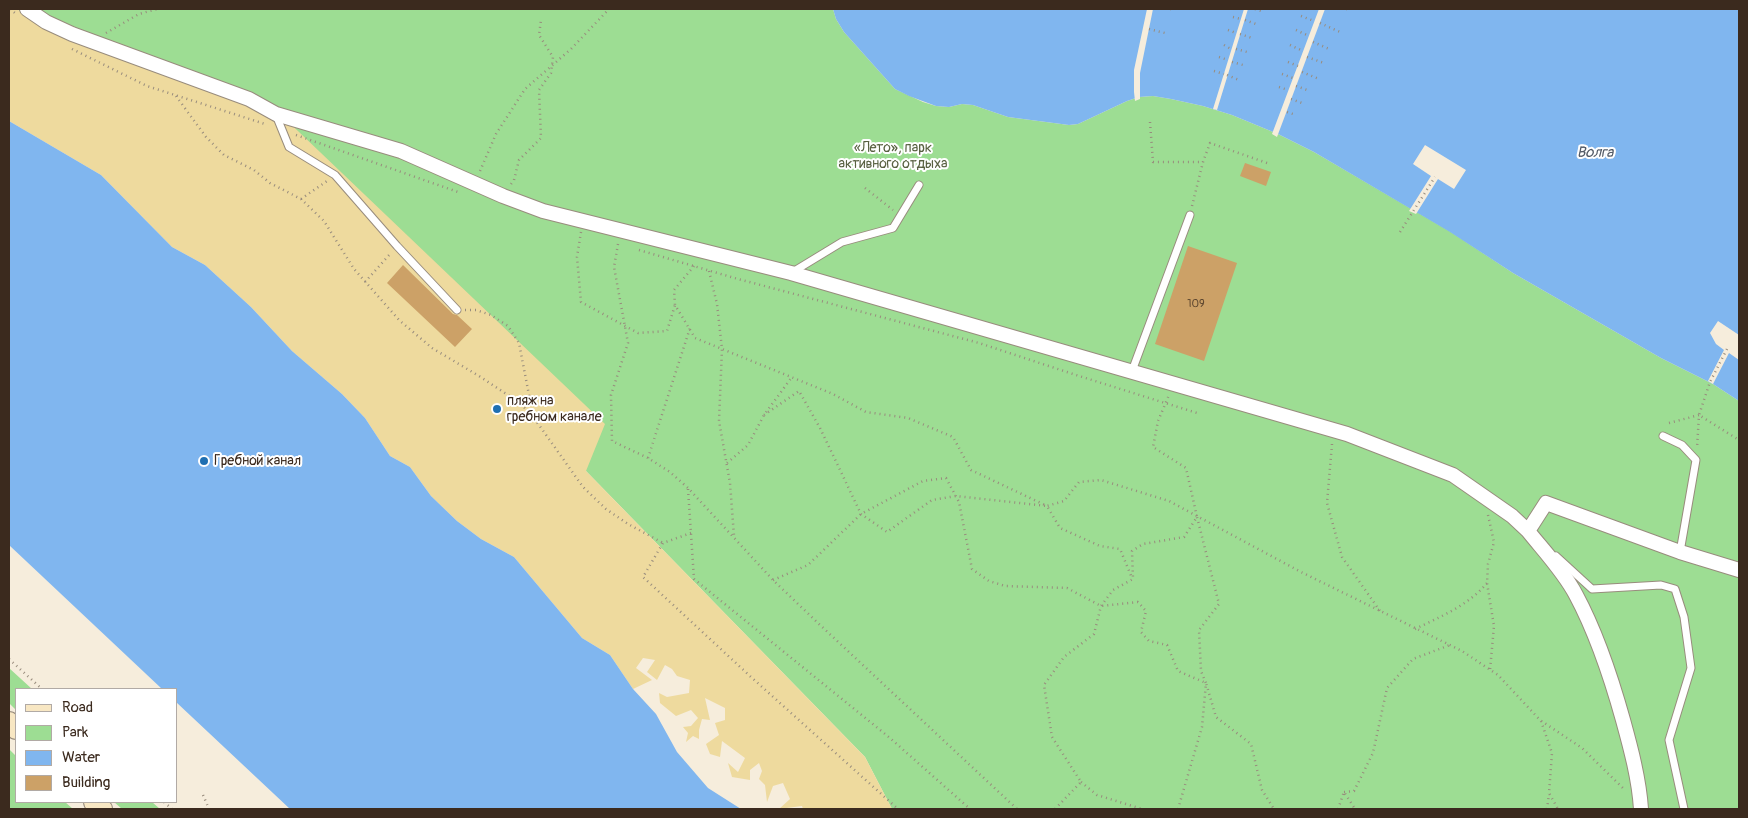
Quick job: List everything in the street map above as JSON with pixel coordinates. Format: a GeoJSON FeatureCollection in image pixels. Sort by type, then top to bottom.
{"type":"FeatureCollection","features":[{"type":"Feature","properties":{"kind":"street"},"geometry":{"type":"LineString","coordinates":[[27,9],[46,22],[92,42],[249,99],[276,114],[401,151],[503,196],[618,239],[791,273],[1347,434],[1453,475],[1512,516],[1528,531],[1576,594],[1600,648],[1614,688],[1630,747],[1641,809]]}},
{"type":"Feature","properties":{"kind":"street"},"geometry":{"type":"LineString","coordinates":[[1528,531],[1546,503],[1680,552],[1739,570]]}},
{"type":"Feature","properties":{"kind":"lane"},"geometry":{"type":"LineString","coordinates":[[276,114],[290,147],[335,175],[397,246],[457,310]]}},
{"type":"Feature","properties":{"kind":"lane"},"geometry":{"type":"LineString","coordinates":[[791,273],[842,242],[893,228],[919,186]]}},
{"type":"Feature","properties":{"kind":"lane"},"geometry":{"type":"LineString","coordinates":[[1132,371],[1190,215]]}},
{"type":"Feature","properties":{"kind":"lane"},"geometry":{"type":"LineString","coordinates":[[1663,436],[1682,445],[1696,460],[1680,552]]}},
{"type":"Feature","properties":{"kind":"lane"},"geometry":{"type":"LineString","coordinates":[[1528,531],[1592,589],[1661,585],[1675,589],[1684,618],[1691,668],[1669,740],[1684,809]]}},
{"type":"Feature","properties":{"kind":"path"},"geometry":{"type":"LineString","coordinates":[[92,42],[121,23],[139,14],[157,9]]}},
{"type":"Feature","properties":{"kind":"path"},"geometry":{"type":"LineString","coordinates":[[475,184],[496,134],[524,89],[571,49],[609,9]]}},
{"type":"Feature","properties":{"kind":"path"},"geometry":{"type":"LineString","coordinates":[[1255,9],[1261,10]]}},
{"type":"Feature","properties":{"kind":"path"},"geometry":{"type":"LineString","coordinates":[[1301,16],[1314,21]]}},
{"type":"Feature","properties":{"kind":"path"},"geometry":{"type":"LineString","coordinates":[[1232,17],[1241,19]]}},
{"type":"Feature","properties":{"kind":"path"},"geometry":{"type":"LineString","coordinates":[[503,196],[514,180],[519,160],[542,138],[539,90],[551,73],[553,57],[539,35],[540,20]]}},
{"type":"Feature","properties":{"kind":"path"},"geometry":{"type":"LineString","coordinates":[[1245,20],[1256,24]]}},
{"type":"Feature","properties":{"kind":"path"},"geometry":{"type":"LineString","coordinates":[[1320,23],[1340,32]]}},
{"type":"Feature","properties":{"kind":"path"},"geometry":{"type":"LineString","coordinates":[[1149,29],[1165,33]]}},
{"type":"Feature","properties":{"kind":"path"},"geometry":{"type":"LineString","coordinates":[[1228,30],[1236,33]]}},
{"type":"Feature","properties":{"kind":"path"},"geometry":{"type":"LineString","coordinates":[[1296,30],[1309,36]]}},
{"type":"Feature","properties":{"kind":"path"},"geometry":{"type":"LineString","coordinates":[[1240,34],[1252,38]]}},
{"type":"Feature","properties":{"kind":"path"},"geometry":{"type":"LineString","coordinates":[[1313,42],[1329,49]]}},
{"type":"Feature","properties":{"kind":"path"},"geometry":{"type":"LineString","coordinates":[[1224,45],[1231,49]]}},
{"type":"Feature","properties":{"kind":"path"},"geometry":{"type":"LineString","coordinates":[[1290,45],[1303,51]]}},
{"type":"Feature","properties":{"kind":"path"},"geometry":{"type":"LineString","coordinates":[[1236,49],[1247,52]]}},
{"type":"Feature","properties":{"kind":"path"},"geometry":{"type":"LineString","coordinates":[[1219,57],[1228,60]]}},
{"type":"Feature","properties":{"kind":"path"},"geometry":{"type":"LineString","coordinates":[[1307,57],[1324,63]]}},
{"type":"Feature","properties":{"kind":"path"},"geometry":{"type":"LineString","coordinates":[[1232,62],[1243,65]]}},
{"type":"Feature","properties":{"kind":"path"},"geometry":{"type":"LineString","coordinates":[[1288,62],[1298,66]]}},
{"type":"Feature","properties":{"kind":"path"},"geometry":{"type":"LineString","coordinates":[[1214,71],[1224,74]]}},
{"type":"Feature","properties":{"kind":"path"},"geometry":{"type":"LineString","coordinates":[[1302,72],[1319,79]]}},
{"type":"Feature","properties":{"kind":"path"},"geometry":{"type":"LineString","coordinates":[[1282,74],[1293,78]]}},
{"type":"Feature","properties":{"kind":"path"},"geometry":{"type":"LineString","coordinates":[[1227,75],[1239,80]]}},
{"type":"Feature","properties":{"kind":"path"},"geometry":{"type":"LineString","coordinates":[[1296,86],[1310,91]]}},
{"type":"Feature","properties":{"kind":"path"},"geometry":{"type":"LineString","coordinates":[[1280,87],[1288,90]]}},
{"type":"Feature","properties":{"kind":"path"},"geometry":{"type":"LineString","coordinates":[[465,194],[176,95],[206,137],[224,154],[254,170],[270,183],[301,199],[324,221],[354,269],[398,320],[432,348],[520,403],[534,418],[583,488],[606,509],[628,524],[663,543]]}},
{"type":"Feature","properties":{"kind":"path"},"geometry":{"type":"LineString","coordinates":[[1291,99],[1302,103]]}},
{"type":"Feature","properties":{"kind":"path"},"geometry":{"type":"LineString","coordinates":[[1287,112],[1296,115]]}},
{"type":"Feature","properties":{"kind":"path"},"geometry":{"type":"LineString","coordinates":[[1150,122],[1153,162],[1203,162]]}},
{"type":"Feature","properties":{"kind":"path"},"geometry":{"type":"LineString","coordinates":[[1190,215],[1203,162],[1210,143],[1270,164]]}},
{"type":"Feature","properties":{"kind":"path"},"geometry":{"type":"LineString","coordinates":[[301,199],[335,175]]}},
{"type":"Feature","properties":{"kind":"path"},"geometry":{"type":"LineString","coordinates":[[1400,232],[1435,177]]}},
{"type":"Feature","properties":{"kind":"path"},"geometry":{"type":"LineString","coordinates":[[865,188],[900,216]]}},
{"type":"Feature","properties":{"kind":"path"},"geometry":{"type":"LineString","coordinates":[[572,231],[582,227]]}},
{"type":"Feature","properties":{"kind":"path"},"geometry":{"type":"LineString","coordinates":[[582,227],[577,257],[581,302],[638,334],[667,331],[675,304],[674,290],[694,266]]}},
{"type":"Feature","properties":{"kind":"path"},"geometry":{"type":"LineString","coordinates":[[618,239],[614,267],[628,343],[611,395],[612,440],[648,458],[670,472],[688,488],[773,580],[1017,809]]}},
{"type":"Feature","properties":{"kind":"path"},"geometry":{"type":"LineString","coordinates":[[365,282],[397,246]]}},
{"type":"Feature","properties":{"kind":"path"},"geometry":{"type":"LineString","coordinates":[[637,250],[708,271],[979,343],[1197,413]]}},
{"type":"Feature","properties":{"kind":"path"},"geometry":{"type":"LineString","coordinates":[[708,271],[717,304],[722,349],[719,421],[730,483],[734,538]]}},
{"type":"Feature","properties":{"kind":"path"},"geometry":{"type":"LineString","coordinates":[[675,304],[695,338],[833,394],[866,412],[908,418],[953,437],[971,470],[1047,506],[1060,528],[1100,546],[1120,549],[1133,579]]}},
{"type":"Feature","properties":{"kind":"path"},"geometry":{"type":"LineString","coordinates":[[457,310],[476,310],[490,315],[508,326],[519,343],[534,418]]}},
{"type":"Feature","properties":{"kind":"path"},"geometry":{"type":"LineString","coordinates":[[648,458],[690,328]]}},
{"type":"Feature","properties":{"kind":"path"},"geometry":{"type":"LineString","coordinates":[[1696,460],[1699,415],[1710,382],[1727,349]]}},
{"type":"Feature","properties":{"kind":"path"},"geometry":{"type":"LineString","coordinates":[[727,463],[748,444],[764,415],[792,377]]}},
{"type":"Feature","properties":{"kind":"path"},"geometry":{"type":"LineString","coordinates":[[1174,385],[1158,421],[1153,447],[1186,468],[1219,604],[1199,630],[1201,671],[1216,717],[1251,744],[1262,790],[1274,809]]}},
{"type":"Feature","properties":{"kind":"path"},"geometry":{"type":"LineString","coordinates":[[764,415],[799,391],[820,428],[861,514],[887,532],[932,500],[956,496],[1047,506],[1064,501],[1079,482],[1101,480],[1169,501],[1381,612],[1462,651],[1498,676],[1540,720],[1582,748],[1621,786],[1641,809]]}},
{"type":"Feature","properties":{"kind":"path"},"geometry":{"type":"LineString","coordinates":[[1669,423],[1699,415],[1739,440]]}},
{"type":"Feature","properties":{"kind":"path"},"geometry":{"type":"LineString","coordinates":[[1332,442],[1327,503],[1342,557],[1381,612]]}},
{"type":"Feature","properties":{"kind":"path"},"geometry":{"type":"LineString","coordinates":[[773,580],[808,565],[861,514],[923,481],[946,478],[959,502],[972,568],[989,581],[1005,586],[1067,588],[1101,606],[1138,602],[1146,611],[1141,632],[1148,641],[1167,645],[1178,671],[1206,683]]}},
{"type":"Feature","properties":{"kind":"path"},"geometry":{"type":"LineString","coordinates":[[688,488],[694,579],[890,738],[970,809]]}},
{"type":"Feature","properties":{"kind":"path"},"geometry":{"type":"LineString","coordinates":[[1486,510],[1494,542],[1488,564],[1487,583],[1494,626],[1490,670]]}},
{"type":"Feature","properties":{"kind":"path"},"geometry":{"type":"LineString","coordinates":[[1133,579],[1132,551],[1143,544],[1184,537],[1198,516]]}},
{"type":"Feature","properties":{"kind":"path"},"geometry":{"type":"LineString","coordinates":[[691,533],[663,543],[643,577],[898,809]]}},
{"type":"Feature","properties":{"kind":"path"},"geometry":{"type":"LineString","coordinates":[[1133,579],[1112,590],[1101,606],[1094,634],[1064,657],[1044,685],[1052,737],[1081,782],[1097,795],[1142,809]]}},
{"type":"Feature","properties":{"kind":"path"},"geometry":{"type":"LineString","coordinates":[[1415,629],[1452,611],[1481,590],[1487,583]]}},
{"type":"Feature","properties":{"kind":"path"},"geometry":{"type":"LineString","coordinates":[[1344,792],[1354,791],[1373,753],[1387,688],[1413,659],[1450,645]]}},
{"type":"Feature","properties":{"kind":"path"},"geometry":{"type":"LineString","coordinates":[[9,659],[41,688]]}},
{"type":"Feature","properties":{"kind":"path"},"geometry":{"type":"LineString","coordinates":[[1178,809],[1202,727],[1206,683]]}},
{"type":"Feature","properties":{"kind":"path"},"geometry":{"type":"LineString","coordinates":[[1540,720],[1552,753],[1547,809]]}},
{"type":"Feature","properties":{"kind":"path"},"geometry":{"type":"LineString","coordinates":[[1055,809],[1081,782]]}},
{"type":"Feature","properties":{"kind":"path"},"geometry":{"type":"LineString","coordinates":[[1338,809],[1344,792]]}},
{"type":"Feature","properties":{"kind":"path"},"geometry":{"type":"LineString","coordinates":[[1344,792],[1355,809]]}},
{"type":"Feature","properties":{"kind":"path"},"geometry":{"type":"LineString","coordinates":[[1549,793],[1558,809]]}},
{"type":"Feature","properties":{"kind":"path"},"geometry":{"type":"LineString","coordinates":[[203,795],[209,809]]}},
{"type":"Feature","properties":{"kind":"green space","name":"«Лето», парк активного отдыха"},"geometry":{"type":"Polygon","coordinates":[[[17,9],[833,9],[836,19],[844,32],[895,89],[936,106],[973,105],[1008,117],[1069,125],[1078,124],[1127,101],[1139,97],[1153,96],[1203,106],[1232,115],[1278,134],[1314,152],[1451,232],[1513,273],[1661,358],[1713,384],[1739,401],[1739,809],[892,809],[865,757],[585,470],[17,9]]]}},
{"type":"Feature","properties":{"kind":"green space"},"geometry":{"type":"Polygon","coordinates":[[[9,668],[31,688],[15,688],[15,709],[9,703],[9,668]]]}},
{"type":"Feature","properties":{"kind":"green space"},"geometry":{"type":"Polygon","coordinates":[[[9,749],[15,755],[15,803],[66,803],[73,809],[9,809],[9,749]]]}},
{"type":"Feature","properties":{"kind":"green space"},"geometry":{"type":"Polygon","coordinates":[[[115,803],[153,803],[160,809],[122,809],[115,803]]]}},
{"type":"Feature","properties":{"kind":"sand","name":"пляж на гребном канале"},"geometry":{"type":"Polygon","coordinates":[[[9,9],[17,9],[26,16],[277,111],[605,424],[586,471],[865,757],[892,809],[803,809],[802,806],[779,809],[790,799],[783,783],[773,786],[767,802],[765,785],[759,779],[762,771],[759,763],[750,770],[750,780],[732,777],[728,763],[738,772],[745,758],[722,741],[720,757],[710,754],[706,744],[719,735],[715,723],[725,720],[725,708],[705,698],[710,720],[702,719],[699,739],[693,736],[686,742],[688,733],[683,727],[691,726],[698,718],[691,710],[676,716],[660,703],[659,693],[667,697],[689,693],[690,680],[677,676],[672,669],[665,665],[657,680],[647,672],[655,660],[643,658],[636,668],[652,680],[633,689],[610,655],[582,638],[514,557],[481,539],[457,521],[431,496],[410,467],[390,456],[365,418],[342,394],[292,351],[251,307],[205,265],[172,247],[101,175],[9,121],[9,9]]]}},
{"type":"Feature","properties":{"kind":"water","name":"Волга"},"geometry":{"type":"Polygon","coordinates":[[[833,9],[1739,9],[1739,401],[1713,384],[1661,358],[1513,273],[1450,232],[1314,152],[1278,134],[1232,115],[1203,106],[1153,96],[1139,97],[1127,101],[1078,124],[1069,125],[1008,117],[973,105],[936,106],[895,89],[844,32],[836,19],[833,9]]]}},
{"type":"Feature","properties":{"kind":"water","name":"Гребной канал"},"geometry":{"type":"Polygon","coordinates":[[[9,121],[101,175],[172,247],[205,265],[251,307],[292,351],[342,394],[365,418],[390,456],[410,467],[431,496],[457,521],[481,539],[514,557],[582,638],[610,655],[633,689],[656,714],[677,752],[708,788],[741,809],[290,809],[178,704],[178,688],[161,688],[9,545],[9,121]]]}},
{"type":"Feature","properties":{"kind":"pier"},"geometry":{"type":"Polygon","coordinates":[[[1147,9],[1153,9],[1140,73],[1140,99],[1135,101],[1134,70],[1147,9]]]}},
{"type":"Feature","properties":{"kind":"pier"},"geometry":{"type":"Polygon","coordinates":[[[1244,9],[1248,9],[1217,110],[1213,109],[1244,9]]]}},
{"type":"Feature","properties":{"kind":"pier"},"geometry":{"type":"Polygon","coordinates":[[[1319,9],[1325,9],[1277,137],[1272,134],[1319,9]]]}},
{"type":"Feature","properties":{"kind":"pier"},"geometry":{"type":"Polygon","coordinates":[[[1425,145],[1466,170],[1454,189],[1438,179],[1416,214],[1409,211],[1431,176],[1413,164],[1425,145]]]}},
{"type":"Feature","properties":{"kind":"pier"},"geometry":{"type":"Polygon","coordinates":[[[1718,321],[1739,335],[1739,360],[1729,353],[1713,384],[1708,381],[1724,350],[1716,344],[1710,333],[1718,321]]]}},
{"type":"Feature","properties":{"kind":"building"},"geometry":{"type":"Polygon","coordinates":[[[1245,163],[1271,172],[1266,186],[1240,176],[1245,163]]]}},
{"type":"Feature","properties":{"kind":"building"},"geometry":{"type":"Polygon","coordinates":[[[1188,246],[1237,263],[1204,361],[1155,344],[1188,246]]]}},
{"type":"Feature","properties":{"kind":"building"},"geometry":{"type":"Polygon","coordinates":[[[403,265],[453,314],[457,315],[472,329],[455,347],[387,283],[403,265]]]}},
{"type":"Feature","properties":{"kind":"place","name":"пляж на гребном канале"},"geometry":{"type":"Point","coordinates":[497,409]}},
{"type":"Feature","properties":{"kind":"place","name":"Гребной канал"},"geometry":{"type":"Point","coordinates":[204,461]}}]}
